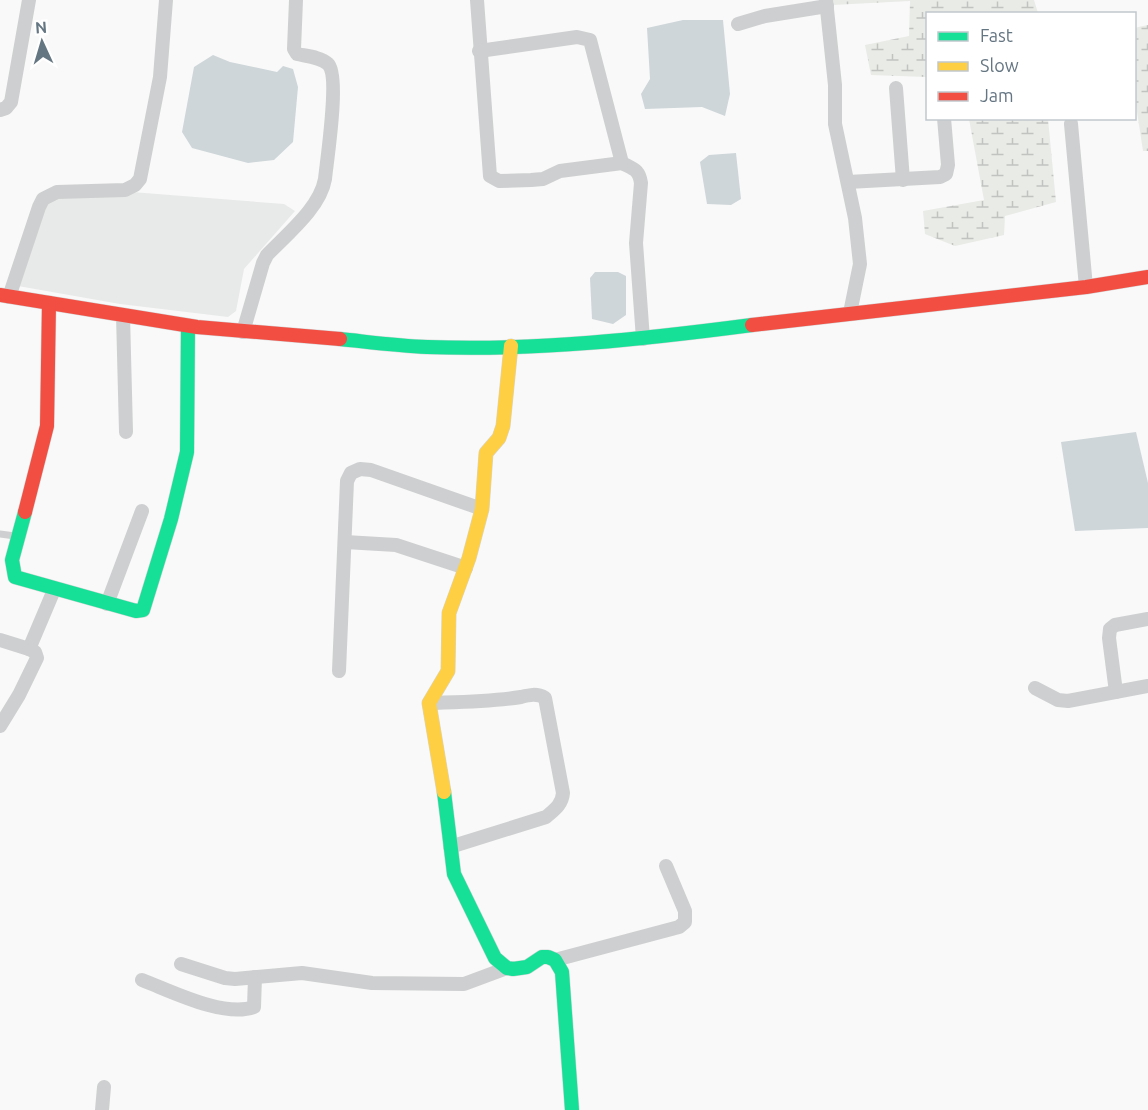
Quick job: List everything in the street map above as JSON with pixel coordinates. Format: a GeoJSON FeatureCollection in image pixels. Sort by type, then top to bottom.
{"type":"FeatureCollection","features":[{"type":"Feature","properties":{"kind":"street"},"geometry":{"type":"LineString","coordinates":[[0,110],[6,108],[11,102],[29,0]]}},
{"type":"Feature","properties":{"kind":"street"},"geometry":{"type":"LineString","coordinates":[[166,0],[160,77],[140,179],[135,185],[125,190],[57,192],[43,199],[5,296],[188,326],[243,332],[427,347],[511,346],[643,339],[1086,287],[1148,277]]}},
{"type":"Feature","properties":{"kind":"street"},"geometry":{"type":"LineString","coordinates":[[243,332],[263,262],[320,197],[325,178],[333,88],[332,71],[322,60],[297,54],[294,49],[296,0]]}},
{"type":"Feature","properties":{"kind":"street"},"geometry":{"type":"LineString","coordinates":[[477,0],[490,176],[499,181],[543,179],[560,171],[622,163],[637,169],[642,183],[636,243],[643,339]]}},
{"type":"Feature","properties":{"kind":"street"},"geometry":{"type":"LineString","coordinates":[[738,24],[827,3],[835,85],[836,124],[855,218],[860,264],[850,313]]}},
{"type":"Feature","properties":{"kind":"street"},"geometry":{"type":"LineString","coordinates":[[479,51],[577,37],[590,40],[622,163]]}},
{"type":"Feature","properties":{"kind":"street"},"geometry":{"type":"LineString","coordinates":[[896,88],[903,180]]}},
{"type":"Feature","properties":{"kind":"street"},"geometry":{"type":"LineString","coordinates":[[848,182],[940,177],[946,174],[948,165],[944,120]]}},
{"type":"Feature","properties":{"kind":"street"},"geometry":{"type":"LineString","coordinates":[[1071,124],[1086,287]]}},
{"type":"Feature","properties":{"kind":"street"},"geometry":{"type":"LineString","coordinates":[[49,303],[47,426],[12,560],[15,577],[54,590],[136,611],[143,610],[146,605],[188,452],[188,326]]}},
{"type":"Feature","properties":{"kind":"street"},"geometry":{"type":"LineString","coordinates":[[123,315],[126,432]]}},
{"type":"Feature","properties":{"kind":"street"},"geometry":{"type":"LineString","coordinates":[[507,968],[495,958],[454,874],[446,806],[429,703],[448,671],[449,612],[466,568],[483,510],[486,453],[501,432],[511,346]]}},
{"type":"Feature","properties":{"kind":"street"},"geometry":{"type":"LineString","coordinates":[[339,671],[347,482],[351,473],[360,469],[371,470],[483,510]]}},
{"type":"Feature","properties":{"kind":"street"},"geometry":{"type":"LineString","coordinates":[[107,604],[142,511]]}},
{"type":"Feature","properties":{"kind":"street"},"geometry":{"type":"LineString","coordinates":[[345,542],[396,545],[466,568]]}},
{"type":"Feature","properties":{"kind":"street"},"geometry":{"type":"LineString","coordinates":[[29,649],[54,590]]}},
{"type":"Feature","properties":{"kind":"street"},"geometry":{"type":"LineString","coordinates":[[1116,692],[1108,638],[1110,629],[1148,619]]}},
{"type":"Feature","properties":{"kind":"street"},"geometry":{"type":"LineString","coordinates":[[0,640],[29,649],[35,652],[37,658],[19,695],[0,726]]}},
{"type":"Feature","properties":{"kind":"street"},"geometry":{"type":"LineString","coordinates":[[1035,688],[1058,700],[1068,701],[1148,686]]}},
{"type":"Feature","properties":{"kind":"street"},"geometry":{"type":"LineString","coordinates":[[429,703],[480,702],[530,695],[540,695],[545,698],[563,793],[558,807],[546,817],[450,847]]}},
{"type":"Feature","properties":{"kind":"street"},"geometry":{"type":"LineString","coordinates":[[181,964],[225,978],[236,979],[302,973],[372,983],[464,984],[507,968],[527,967],[542,957],[555,960],[679,927],[685,922],[685,911],[666,866]]}},
{"type":"Feature","properties":{"kind":"street"},"geometry":{"type":"LineString","coordinates":[[555,960],[564,980],[572,1110]]}},
{"type":"Feature","properties":{"kind":"street"},"geometry":{"type":"LineString","coordinates":[[142,980],[211,1006],[248,1009],[254,1007],[255,977]]}},
{"type":"Feature","properties":{"kind":"street"},"geometry":{"type":"LineString","coordinates":[[102,1110],[104,1087]]}},
{"type":"Feature","properties":{"kind":"lane"},"geometry":{"type":"LineString","coordinates":[[0,534],[18,537]]}},
{"type":"Feature","properties":{"kind":"shaded area"},"geometry":{"type":"Polygon","coordinates":[[[683,20],[723,20],[730,94],[725,116],[702,107],[645,109],[641,94],[650,79],[647,28],[683,20]]]}},
{"type":"Feature","properties":{"kind":"shaded area"},"geometry":{"type":"Polygon","coordinates":[[[213,55],[230,62],[277,72],[283,66],[293,69],[298,87],[293,142],[274,160],[248,163],[192,148],[182,132],[194,67],[213,55]]]}},
{"type":"Feature","properties":{"kind":"shaded area"},"geometry":{"type":"Polygon","coordinates":[[[736,153],[741,199],[731,205],[707,204],[700,162],[709,155],[736,153]]]}},
{"type":"Feature","properties":{"kind":"shaded area"},"geometry":{"type":"Polygon","coordinates":[[[132,192],[284,204],[295,211],[244,269],[236,311],[228,317],[120,304],[18,286],[46,200],[51,196],[132,192]]]}},
{"type":"Feature","properties":{"kind":"shaded area"},"geometry":{"type":"Polygon","coordinates":[[[595,272],[618,272],[626,276],[626,315],[613,324],[592,319],[590,278],[595,272]]]}},
{"type":"Feature","properties":{"kind":"shaded area"},"geometry":{"type":"Polygon","coordinates":[[[1136,432],[1148,483],[1148,528],[1075,531],[1061,442],[1136,432]]]}},
{"type":"Feature","properties":{"kind":"green space"},"geometry":{"type":"Polygon","coordinates":[[[831,0],[1034,0],[1038,12],[926,12],[926,77],[871,75],[865,45],[909,36],[910,1],[832,5],[831,0]]]}},
{"type":"Feature","properties":{"kind":"green space"},"geometry":{"type":"Polygon","coordinates":[[[1148,25],[1148,151],[1143,151],[1136,105],[1136,28],[1148,25]]]}},
{"type":"Feature","properties":{"kind":"green space"},"geometry":{"type":"Polygon","coordinates":[[[969,120],[1048,120],[1056,202],[1005,216],[1004,235],[955,246],[925,234],[923,211],[984,200],[969,120]]]}},
{"type":"Feature","properties":{"kind":"traffic: fast"},"geometry":{"type":"LineString","coordinates":[[340,339],[394,345],[508,347],[631,339],[752,325]]}},
{"type":"Feature","properties":{"kind":"traffic: fast"},"geometry":{"type":"LineString","coordinates":[[25,512],[12,560],[15,577],[136,611],[143,610],[171,519],[187,452],[188,326]]}},
{"type":"Feature","properties":{"kind":"traffic: fast"},"geometry":{"type":"LineString","coordinates":[[444,792],[454,874],[495,958],[507,968],[513,969],[527,967],[542,957],[548,957],[555,960],[562,972],[572,1110]]}},
{"type":"Feature","properties":{"kind":"traffic: slow"},"geometry":{"type":"LineString","coordinates":[[444,792],[429,703],[448,671],[449,613],[469,558],[482,509],[486,453],[499,438],[503,426],[511,346]]}},
{"type":"Feature","properties":{"kind":"traffic: jam"},"geometry":{"type":"LineString","coordinates":[[752,325],[1086,287],[1148,277]]}},
{"type":"Feature","properties":{"kind":"traffic: jam"},"geometry":{"type":"LineString","coordinates":[[0,295],[197,327],[340,339]]}},
{"type":"Feature","properties":{"kind":"traffic: jam"},"geometry":{"type":"LineString","coordinates":[[25,512],[47,426],[49,303]]}}]}
